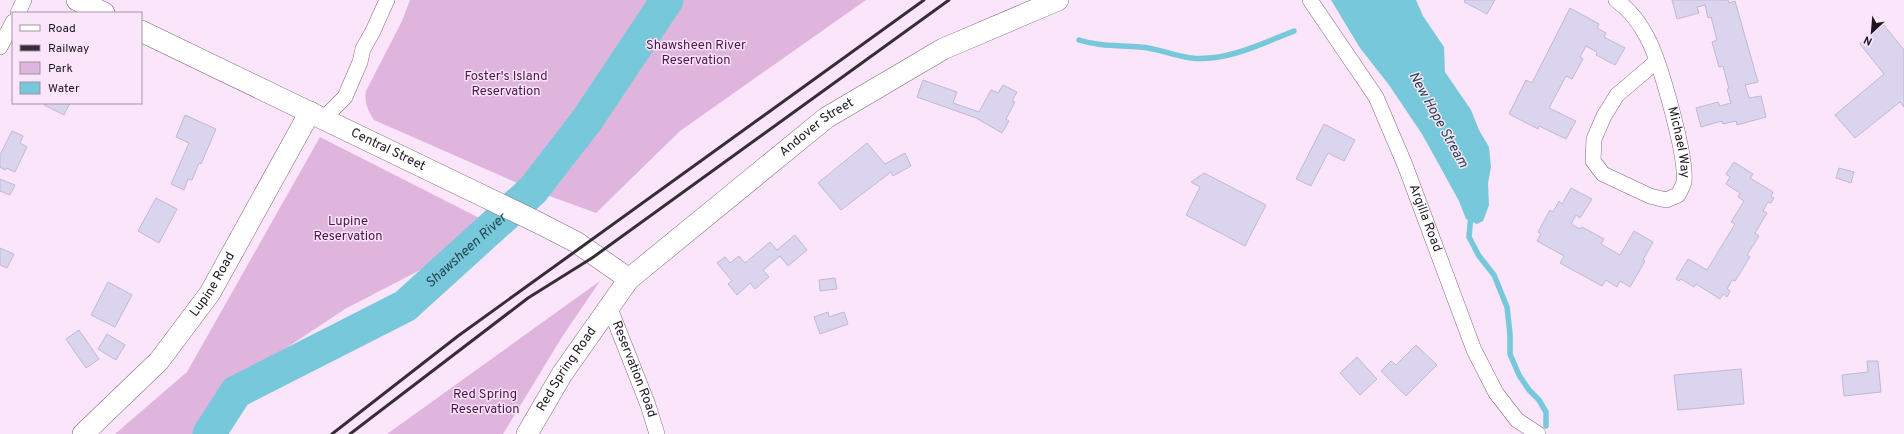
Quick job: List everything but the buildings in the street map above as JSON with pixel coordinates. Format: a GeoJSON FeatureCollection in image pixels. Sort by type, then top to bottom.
{"type":"FeatureCollection","features":[{"type":"Feature","properties":{"kind":"main road"},"geometry":{"type":"LineString","coordinates":[[77,0],[102,12]]}},
{"type":"Feature","properties":{"kind":"main road","name":"Andover Street"},"geometry":{"type":"LineString","coordinates":[[609,306],[629,279],[826,118],[943,49],[1058,0]]}},
{"type":"Feature","properties":{"kind":"main road","name":"Central Street"},"geometry":{"type":"LineString","coordinates":[[142,31],[498,202],[576,242],[629,279]]}},
{"type":"Feature","properties":{"kind":"main road","name":"Lupine Road"},"geometry":{"type":"LineString","coordinates":[[83,434],[159,361],[210,293],[317,115]]}},
{"type":"Feature","properties":{"kind":"main road","name":"Red Spring Road"},"geometry":{"type":"LineString","coordinates":[[527,434],[562,374],[609,306]]}},
{"type":"Feature","properties":{"kind":"street"},"geometry":{"type":"LineString","coordinates":[[18,12],[24,0]]}},
{"type":"Feature","properties":{"kind":"street"},"geometry":{"type":"LineString","coordinates":[[317,115],[345,97],[360,62],[363,49],[387,0]]}},
{"type":"Feature","properties":{"kind":"street","name":"Argilla Road"},"geometry":{"type":"LineString","coordinates":[[1310,0],[1376,97],[1405,165],[1474,350],[1496,393],[1517,420],[1538,434]]}},
{"type":"Feature","properties":{"kind":"street","name":"Michael Way"},"geometry":{"type":"LineString","coordinates":[[1616,0],[1628,9],[1644,32],[1656,61],[1684,160],[1684,183],[1678,195],[1666,200],[1650,196],[1603,174],[1593,161],[1594,139],[1604,116],[1617,95],[1656,61]]}},
{"type":"Feature","properties":{"kind":"street"},"geometry":{"type":"LineString","coordinates":[[0,48],[12,24]]}},
{"type":"Feature","properties":{"kind":"street","name":"Reservation Road"},"geometry":{"type":"LineString","coordinates":[[609,306],[648,405],[657,434]]}},
{"type":"Feature","properties":{"kind":"green space"},"geometry":{"type":"Polygon","coordinates":[[[410,0],[866,0],[680,131],[596,213],[533,190],[374,120],[367,106],[366,91],[402,21],[410,0]]]}},
{"type":"Feature","properties":{"kind":"green space","name":"Lupine Reservation"},"geometry":{"type":"Polygon","coordinates":[[[320,137],[505,231],[424,268],[345,309],[224,389],[201,434],[115,434],[187,372],[320,137]]]}},
{"type":"Feature","properties":{"kind":"green space","name":"Red Spring Reservation"},"geometry":{"type":"Polygon","coordinates":[[[600,281],[562,337],[503,434],[387,434],[600,281]]]}},
{"type":"Feature","properties":{"kind":"water"},"geometry":{"type":"Polygon","coordinates":[[[1331,0],[1416,0],[1423,16],[1444,47],[1445,72],[1471,110],[1479,130],[1489,147],[1491,167],[1488,183],[1489,205],[1483,221],[1477,224],[1466,219],[1459,201],[1422,134],[1389,85],[1360,48],[1331,0]]]}},
{"type":"Feature","properties":{"kind":"waterway","name":"Shawsheen River"},"geometry":{"type":"LineString","coordinates":[[209,434],[236,392],[405,306],[533,190],[587,120],[667,0]]}},
{"type":"Feature","properties":{"kind":"waterway","name":"New Hope Stream"},"geometry":{"type":"LineString","coordinates":[[1079,40],[1102,45],[1132,46],[1159,50],[1191,58],[1204,58],[1231,54],[1257,46],[1294,31]]}},
{"type":"Feature","properties":{"kind":"waterway","name":"New Hope Stream"},"geometry":{"type":"LineString","coordinates":[[1471,215],[1469,237],[1479,256],[1494,275],[1507,307],[1510,334],[1510,354],[1519,375],[1529,390],[1539,400],[1546,412],[1546,426]]}},
{"type":"Feature","properties":{"kind":"railway"},"geometry":{"type":"LineString","coordinates":[[332,434],[458,336],[924,0]]}},
{"type":"Feature","properties":{"kind":"railway"},"geometry":{"type":"LineString","coordinates":[[350,434],[528,298],[592,258],[949,0]]}},
{"type":"Feature","properties":{"kind":"park label","name":"Shawsheen River Reservation"},"geometry":{"type":"Point","coordinates":[696,54]}},
{"type":"Feature","properties":{"kind":"park label","name":"Foster's Island Reservation"},"geometry":{"type":"Point","coordinates":[506,84]}}]}
